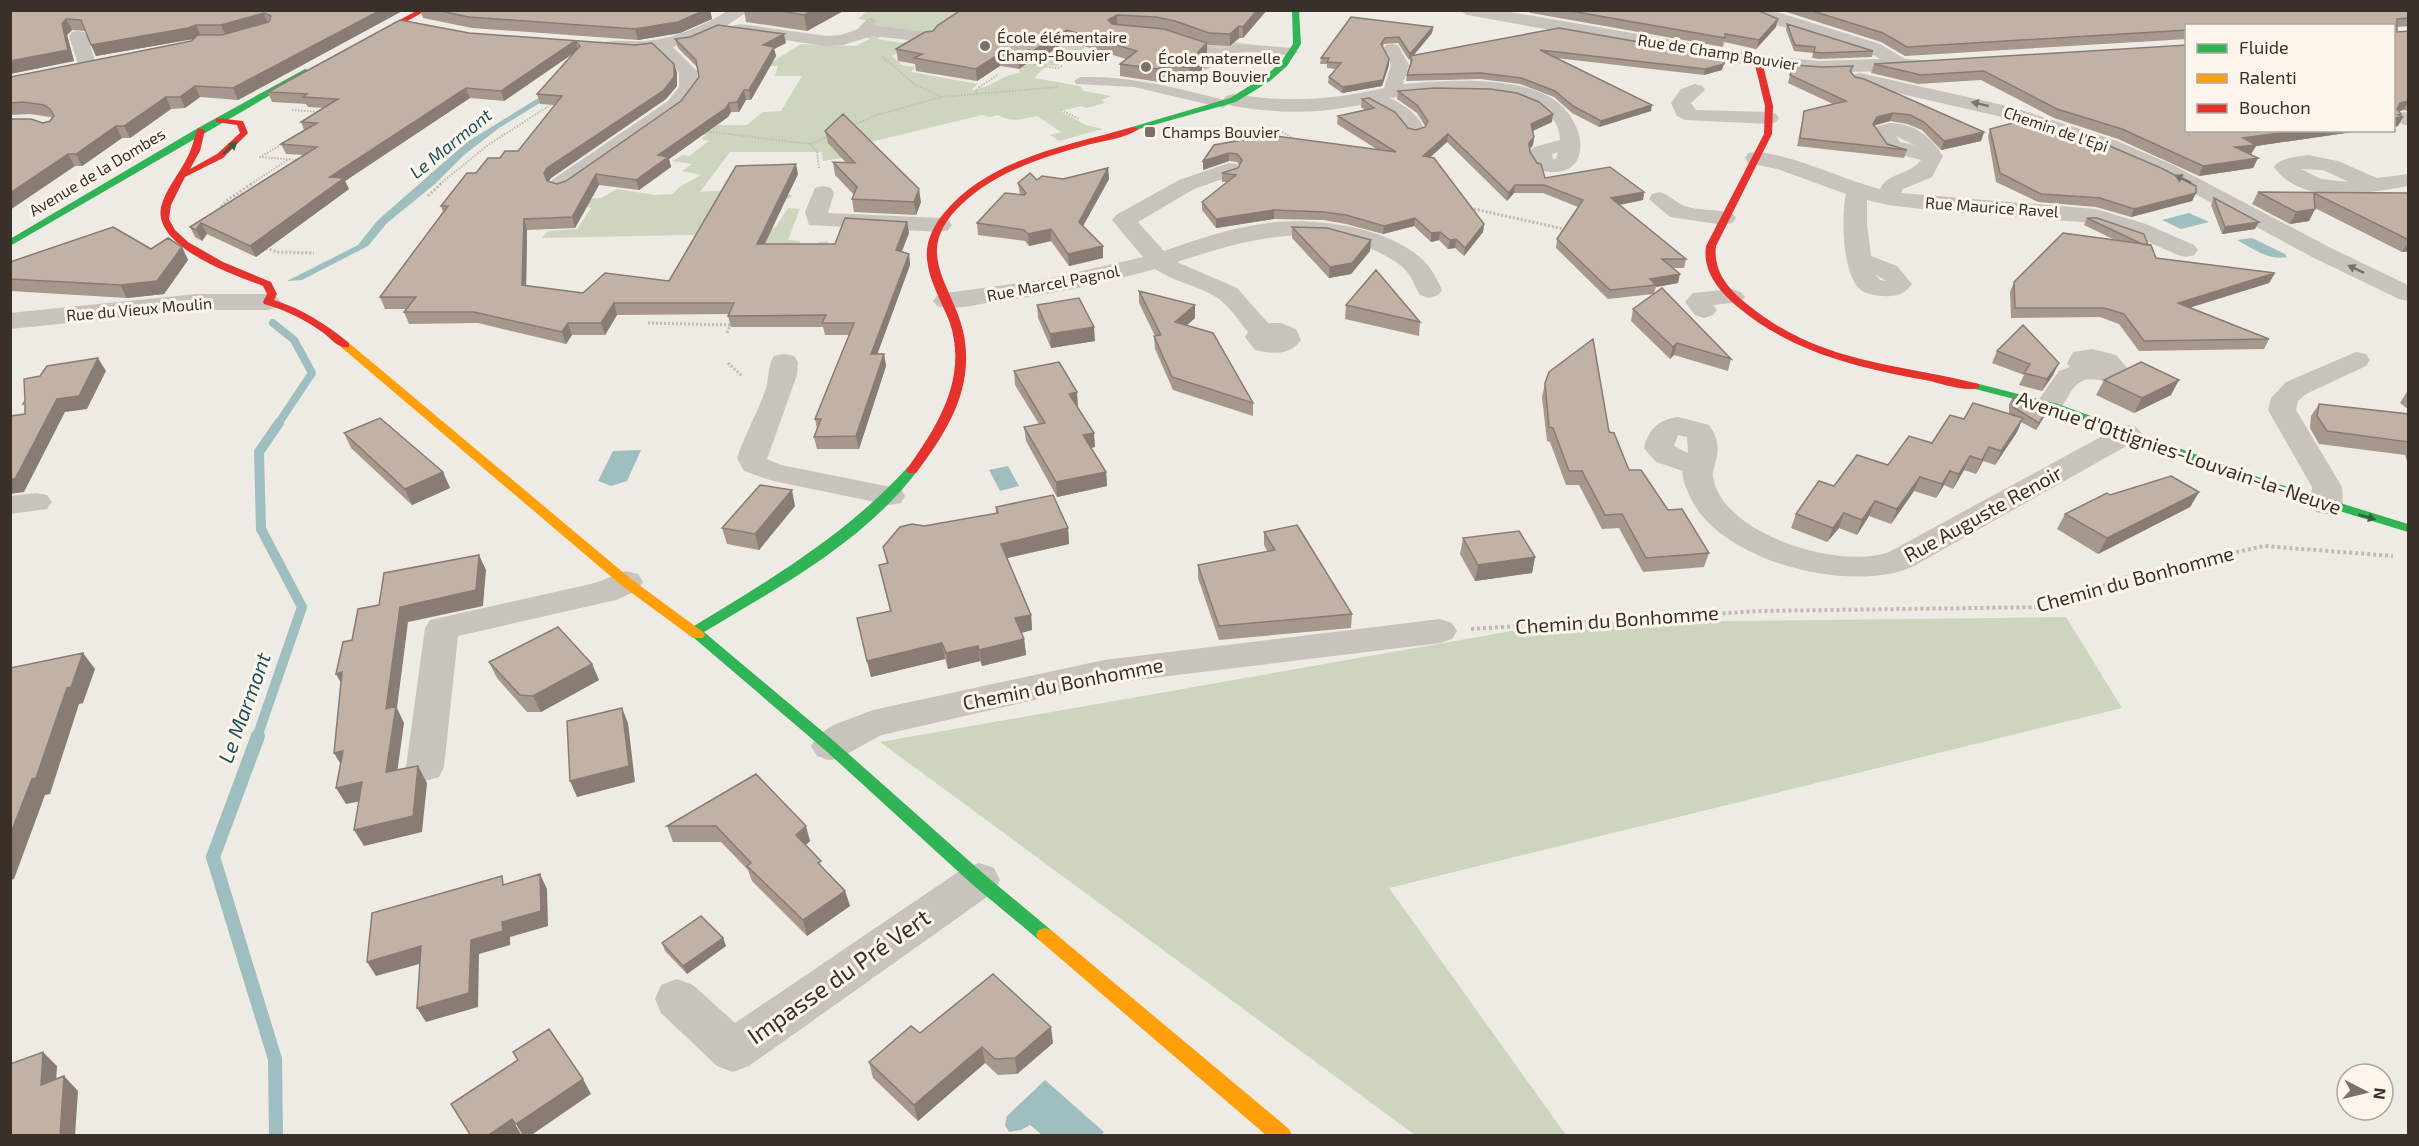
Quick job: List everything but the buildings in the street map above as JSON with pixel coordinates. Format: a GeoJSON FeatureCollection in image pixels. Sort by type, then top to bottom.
{"type":"FeatureCollection","features":[{"type":"Feature","properties":{"kind":"street"},"geometry":{"type":"LineString","coordinates":[[597,45],[638,47],[685,40],[718,26],[742,10]]}},
{"type":"Feature","properties":{"kind":"street"},"geometry":{"type":"LineString","coordinates":[[694,632],[815,556],[890,496],[935,438],[948,415],[962,362],[960,341],[932,266],[931,248],[936,230],[965,196],[999,174],[1025,162],[1228,102],[1267,79],[1284,64],[1293,52],[1297,44],[1295,10]]}},
{"type":"Feature","properties":{"kind":"street","name":"Rue de Champ Bouvier"},"geometry":{"type":"LineString","coordinates":[[1467,10],[1576,37],[1758,61],[1819,67],[1932,63]]}},
{"type":"Feature","properties":{"kind":"street"},"geometry":{"type":"LineString","coordinates":[[1568,10],[1576,37]]}},
{"type":"Feature","properties":{"kind":"street"},"geometry":{"type":"LineString","coordinates":[[1755,10],[1782,21],[1874,48],[1902,64]]}},
{"type":"Feature","properties":{"kind":"street"},"geometry":{"type":"LineString","coordinates":[[356,46],[403,21],[425,15]]}},
{"type":"Feature","properties":{"kind":"street"},"geometry":{"type":"LineString","coordinates":[[718,26],[826,41],[843,40],[866,26],[928,37]]}},
{"type":"Feature","properties":{"kind":"street"},"geometry":{"type":"LineString","coordinates":[[78,36],[88,67]]}},
{"type":"Feature","properties":{"kind":"street"},"geometry":{"type":"LineString","coordinates":[[560,185],[675,105],[689,87],[688,71],[660,45]]}},
{"type":"Feature","properties":{"kind":"street"},"geometry":{"type":"LineString","coordinates":[[1392,49],[1400,65],[1394,87],[1398,91]]}},
{"type":"Feature","properties":{"kind":"street","name":"Avenue d'Ottignies-Louvain-la-Neuve"},"geometry":{"type":"LineString","coordinates":[[1758,61],[1769,106],[1768,134],[1724,218],[1710,252],[1718,278],[1732,297],[1766,323],[1792,338],[1834,355],[1889,371],[1977,387],[2049,405],[2179,454],[2327,505],[2409,528]]}},
{"type":"Feature","properties":{"kind":"street"},"geometry":{"type":"LineString","coordinates":[[66,72],[111,63]]}},
{"type":"Feature","properties":{"kind":"street","name":"Avenue de la Dombes"},"geometry":{"type":"LineString","coordinates":[[10,243],[201,130],[318,66]]}},
{"type":"Feature","properties":{"kind":"street","name":"Chemin de l'Epi"},"geometry":{"type":"LineString","coordinates":[[1819,67],[1836,74],[2024,115],[2144,160],[2186,180],[2310,248],[2409,294]]}},
{"type":"Feature","properties":{"kind":"street"},"geometry":{"type":"LineString","coordinates":[[1228,102],[1258,105],[1330,105],[1398,91],[1485,88],[1538,99],[1554,107],[1563,117],[1570,133],[1569,146]]}},
{"type":"Feature","properties":{"kind":"street"},"geometry":{"type":"LineString","coordinates":[[1695,90],[1688,93],[1681,103],[1684,112],[1706,124],[1769,118]]}},
{"type":"Feature","properties":{"kind":"street"},"geometry":{"type":"LineString","coordinates":[[1371,97],[1406,115],[1412,120],[1415,130]]}},
{"type":"Feature","properties":{"kind":"street"},"geometry":{"type":"LineString","coordinates":[[186,175],[220,156],[244,133],[240,123],[219,120]]}},
{"type":"Feature","properties":{"kind":"street"},"geometry":{"type":"LineString","coordinates":[[201,130],[201,143],[186,175],[165,206],[165,225],[176,237],[197,251],[267,284],[272,294],[268,302],[288,307],[326,329],[626,582],[694,632],[830,746],[979,880],[1282,1136]]}},
{"type":"Feature","properties":{"kind":"street","name":"Rue Maurice Ravel"},"geometry":{"type":"LineString","coordinates":[[1888,198],[1893,185],[1924,172],[1930,166],[1932,156]]}},
{"type":"Feature","properties":{"kind":"street","name":"Rue Maurice Ravel"},"geometry":{"type":"LineString","coordinates":[[1756,158],[1783,164],[1857,191],[1888,198],[1946,205],[2096,216],[2186,250]]}},
{"type":"Feature","properties":{"kind":"street"},"geometry":{"type":"LineString","coordinates":[[1100,217],[1124,220],[1184,184],[1201,176],[1229,169]]}},
{"type":"Feature","properties":{"kind":"street"},"geometry":{"type":"LineString","coordinates":[[2374,185],[2409,180]]}},
{"type":"Feature","properties":{"kind":"street"},"geometry":{"type":"LineString","coordinates":[[821,183],[816,212],[818,220],[843,219],[940,225]]}},
{"type":"Feature","properties":{"kind":"street"},"geometry":{"type":"LineString","coordinates":[[1857,191],[1854,199],[1860,261]]}},
{"type":"Feature","properties":{"kind":"street","name":"Rue Maurice Ravel"},"geometry":{"type":"LineString","coordinates":[[2081,191],[2090,198],[2096,216]]}},
{"type":"Feature","properties":{"kind":"street"},"geometry":{"type":"LineString","coordinates":[[1670,211],[1724,218]]}},
{"type":"Feature","properties":{"kind":"street"},"geometry":{"type":"LineString","coordinates":[[1124,220],[1159,260],[1174,271],[1211,284],[1228,293],[1262,332]]}},
{"type":"Feature","properties":{"kind":"street","name":"Rue Marcel Pagnol"},"geometry":{"type":"LineString","coordinates":[[946,301],[1011,292],[1138,266],[1243,234],[1272,230],[1318,230],[1352,235],[1386,248],[1413,264],[1429,290]]}},
{"type":"Feature","properties":{"kind":"street"},"geometry":{"type":"LineString","coordinates":[[1704,310],[1698,302],[1702,298],[1732,297]]}},
{"type":"Feature","properties":{"kind":"street","name":"Rue du Vieux Moulin"},"geometry":{"type":"LineString","coordinates":[[10,321],[196,302],[268,302]]}},
{"type":"Feature","properties":{"kind":"street"},"geometry":{"type":"LineString","coordinates":[[2327,505],[2327,487],[2282,410],[2285,398],[2296,388],[2356,360]]}},
{"type":"Feature","properties":{"kind":"street"},"geometry":{"type":"LineString","coordinates":[[784,362],[784,378],[755,445],[752,458],[755,465],[773,472],[890,496]]}},
{"type":"Feature","properties":{"kind":"street"},"geometry":{"type":"LineString","coordinates":[[2049,405],[2069,377],[2087,370]]}},
{"type":"Feature","properties":{"kind":"street","name":"Rue Auguste Renoir"},"geometry":{"type":"LineString","coordinates":[[1699,466],[1696,476],[1714,512],[1738,530],[1763,545],[1794,556],[1862,567],[1890,564],[1922,549],[2127,434]]}},
{"type":"Feature","properties":{"kind":"street"},"geometry":{"type":"LineString","coordinates":[[425,767],[442,628],[604,592],[626,582]]}},
{"type":"Feature","properties":{"kind":"street","name":"Chemin du Bonhomme"},"geometry":{"type":"LineString","coordinates":[[830,746],[846,735],[873,723],[1104,672],[1440,632]]}},
{"type":"Feature","properties":{"kind":"street","name":"Impasse du Pré Vert"},"geometry":{"type":"LineString","coordinates":[[677,999],[733,1051],[979,880]]}},
{"type":"Feature","properties":{"kind":"lane"},"geometry":{"type":"LineString","coordinates":[[1172,39],[1221,53],[1249,49],[1293,52]]}},
{"type":"Feature","properties":{"kind":"lane"},"geometry":{"type":"LineString","coordinates":[[1206,66],[1221,53]]}},
{"type":"Feature","properties":{"kind":"lane"},"geometry":{"type":"LineString","coordinates":[[1080,81],[1100,79],[1228,102]]}},
{"type":"Feature","properties":{"kind":"path"},"geometry":{"type":"LineString","coordinates":[[843,40],[862,43],[878,53],[914,84],[941,97],[877,115],[848,128]]}},
{"type":"Feature","properties":{"kind":"path"},"geometry":{"type":"LineString","coordinates":[[976,94],[978,88],[999,74]]}},
{"type":"Feature","properties":{"kind":"path"},"geometry":{"type":"LineString","coordinates":[[428,196],[453,171],[501,134],[561,99]]}},
{"type":"Feature","properties":{"kind":"path"},"geometry":{"type":"LineString","coordinates":[[288,109],[322,112]]}},
{"type":"Feature","properties":{"kind":"path"},"geometry":{"type":"LineString","coordinates":[[1275,127],[1304,145]]}},
{"type":"Feature","properties":{"kind":"path"},"geometry":{"type":"LineString","coordinates":[[705,131],[810,144],[829,136]]}},
{"type":"Feature","properties":{"kind":"path"},"geometry":{"type":"LineString","coordinates":[[287,141],[260,157],[309,160]]}},
{"type":"Feature","properties":{"kind":"path"},"geometry":{"type":"LineString","coordinates":[[810,144],[817,151],[821,183]]}},
{"type":"Feature","properties":{"kind":"path"},"geometry":{"type":"LineString","coordinates":[[218,210],[226,201],[289,159]]}},
{"type":"Feature","properties":{"kind":"path"},"geometry":{"type":"LineString","coordinates":[[256,181],[266,182]]}},
{"type":"Feature","properties":{"kind":"path"},"geometry":{"type":"LineString","coordinates":[[1461,206],[1573,231]]}},
{"type":"Feature","properties":{"kind":"path"},"geometry":{"type":"LineString","coordinates":[[259,246],[278,252],[314,253]]}},
{"type":"Feature","properties":{"kind":"path"},"geometry":{"type":"LineString","coordinates":[[727,333],[735,314]]}},
{"type":"Feature","properties":{"kind":"path"},"geometry":{"type":"LineString","coordinates":[[648,324],[731,325]]}},
{"type":"Feature","properties":{"kind":"path"},"geometry":{"type":"LineString","coordinates":[[728,363],[742,376]]}},
{"type":"Feature","properties":{"kind":"path","name":"Chemin du Bonhomme"},"geometry":{"type":"LineString","coordinates":[[1440,632],[1760,611],[2047,607],[2132,575],[2264,546],[2397,556]]}},
{"type":"Feature","properties":{"kind":"green space"},"geometry":{"type":"Polygon","coordinates":[[[867,11],[974,11],[934,32],[923,33],[870,26],[876,22],[858,19],[867,11]]]}},
{"type":"Feature","properties":{"kind":"green space"},"geometry":{"type":"Polygon","coordinates":[[[1184,25],[1223,40],[1274,48],[1087,46],[1057,66],[1047,65],[1034,78],[1080,86],[1084,91],[1111,96],[1102,100],[1105,103],[1060,111],[1086,125],[1103,129],[1059,141],[1050,135],[1061,132],[1037,116],[1012,120],[998,115],[990,117],[982,115],[850,147],[842,158],[823,161],[822,152],[730,152],[700,192],[736,191],[793,195],[788,199],[771,199],[715,229],[775,228],[788,208],[800,209],[788,240],[801,241],[795,249],[809,255],[819,242],[828,241],[809,287],[740,234],[542,238],[548,231],[577,229],[591,208],[583,206],[577,199],[601,198],[617,189],[655,195],[673,194],[679,187],[701,175],[682,171],[692,164],[672,161],[682,155],[689,156],[709,141],[701,139],[706,135],[677,130],[688,125],[747,125],[763,112],[781,111],[802,76],[775,76],[778,66],[717,65],[683,54],[769,64],[801,44],[856,46],[870,39],[862,35],[883,34],[877,39],[903,43],[912,38],[922,39],[892,56],[902,65],[915,67],[911,72],[978,84],[971,90],[1020,73],[1019,69],[1029,62],[1034,63],[1070,40],[1174,33],[1184,25]]]}},
{"type":"Feature","properties":{"kind":"green space"},"geometry":{"type":"Polygon","coordinates":[[[2066,617],[2122,708],[1389,888],[1566,1135],[1415,1135],[880,742],[1558,623],[2066,617]]]}},
{"type":"Feature","properties":{"kind":"water"},"geometry":{"type":"Polygon","coordinates":[[[582,71],[543,101],[499,128],[464,155],[435,184],[387,223],[368,246],[302,280],[287,281],[358,245],[377,221],[467,142],[582,71]]]}},
{"type":"Feature","properties":{"kind":"water"},"geometry":{"type":"Polygon","coordinates":[[[2189,213],[2209,222],[2181,229],[2162,220],[2189,213]]]}},
{"type":"Feature","properties":{"kind":"water"},"geometry":{"type":"Polygon","coordinates":[[[2252,238],[2287,257],[2268,256],[2237,240],[2252,238]]]}},
{"type":"Feature","properties":{"kind":"water"},"geometry":{"type":"Polygon","coordinates":[[[641,450],[627,481],[611,486],[598,481],[613,451],[641,450]]]}},
{"type":"Feature","properties":{"kind":"water"},"geometry":{"type":"Polygon","coordinates":[[[1008,466],[1019,486],[1000,491],[989,470],[1008,466]]]}},
{"type":"Feature","properties":{"kind":"water"},"geometry":{"type":"Polygon","coordinates":[[[1045,1080],[1104,1132],[1101,1135],[1042,1135],[1030,1125],[1021,1130],[1009,1132],[1005,1125],[1007,1116],[1045,1080]]]}},
{"type":"Feature","properties":{"kind":"waterway","name":"Le Marmont"},"geometry":{"type":"LineString","coordinates":[[273,323],[294,340],[312,373],[278,424]]}},
{"type":"Feature","properties":{"kind":"waterway","name":"Le Marmont"},"geometry":{"type":"LineString","coordinates":[[257,737],[302,607],[261,529],[259,452],[279,423]]}},
{"type":"Feature","properties":{"kind":"waterway","name":"Le Marmont"},"geometry":{"type":"LineString","coordinates":[[258,736],[213,857],[275,1059],[276,1136]]}},
{"type":"Feature","properties":{"kind":"traffic: fast"},"geometry":{"type":"LineString","coordinates":[[1135,129],[1233,100],[1267,79],[1284,64],[1297,44],[1295,10]]}},
{"type":"Feature","properties":{"kind":"traffic: fast"},"geometry":{"type":"LineString","coordinates":[[10,243],[201,130],[308,71]]}},
{"type":"Feature","properties":{"kind":"traffic: fast"},"geometry":{"type":"LineString","coordinates":[[1975,386],[2054,406],[2265,484],[2408,528]]}},
{"type":"Feature","properties":{"kind":"traffic: fast"},"geometry":{"type":"LineString","coordinates":[[694,632],[782,579],[838,540],[864,519],[912,470]]}},
{"type":"Feature","properties":{"kind":"traffic: fast"},"geometry":{"type":"LineString","coordinates":[[698,635],[830,746],[979,880],[1045,935]]}},
{"type":"Feature","properties":{"kind":"traffic: slow"},"geometry":{"type":"LineString","coordinates":[[345,345],[626,582],[698,635]]}},
{"type":"Feature","properties":{"kind":"traffic: slow"},"geometry":{"type":"LineString","coordinates":[[1045,935],[1282,1136]]}},
{"type":"Feature","properties":{"kind":"traffic: jam"},"geometry":{"type":"LineString","coordinates":[[365,41],[424,10]]}},
{"type":"Feature","properties":{"kind":"traffic: jam"},"geometry":{"type":"LineString","coordinates":[[1758,61],[1769,106],[1768,134],[1711,246],[1710,261],[1719,281],[1733,298],[1758,319],[1786,336],[1816,349],[1879,368],[1975,386]]}},
{"type":"Feature","properties":{"kind":"traffic: jam"},"geometry":{"type":"LineString","coordinates":[[186,175],[220,156],[244,133],[240,123],[219,120]]}},
{"type":"Feature","properties":{"kind":"traffic: jam"},"geometry":{"type":"LineString","coordinates":[[912,470],[947,415],[961,368],[958,331],[936,278],[932,257],[934,238],[942,221],[954,206],[970,193],[1005,171],[1035,158],[1135,129]]}},
{"type":"Feature","properties":{"kind":"traffic: jam"},"geometry":{"type":"LineString","coordinates":[[201,130],[191,160],[166,205],[165,219],[171,232],[201,255],[267,284],[272,294],[268,302],[309,319],[345,345]]}},
{"type":"Feature","properties":{"kind":"place","name":"École élémentaire Champ-Bouvier"},"geometry":{"type":"Point","coordinates":[985,46]}},
{"type":"Feature","properties":{"kind":"place","name":"École maternelle Champ Bouvier"},"geometry":{"type":"Point","coordinates":[1146,67]}},
{"type":"Feature","properties":{"kind":"place","name":"Champs Bouvier"},"geometry":{"type":"Point","coordinates":[1150,132]}}]}
